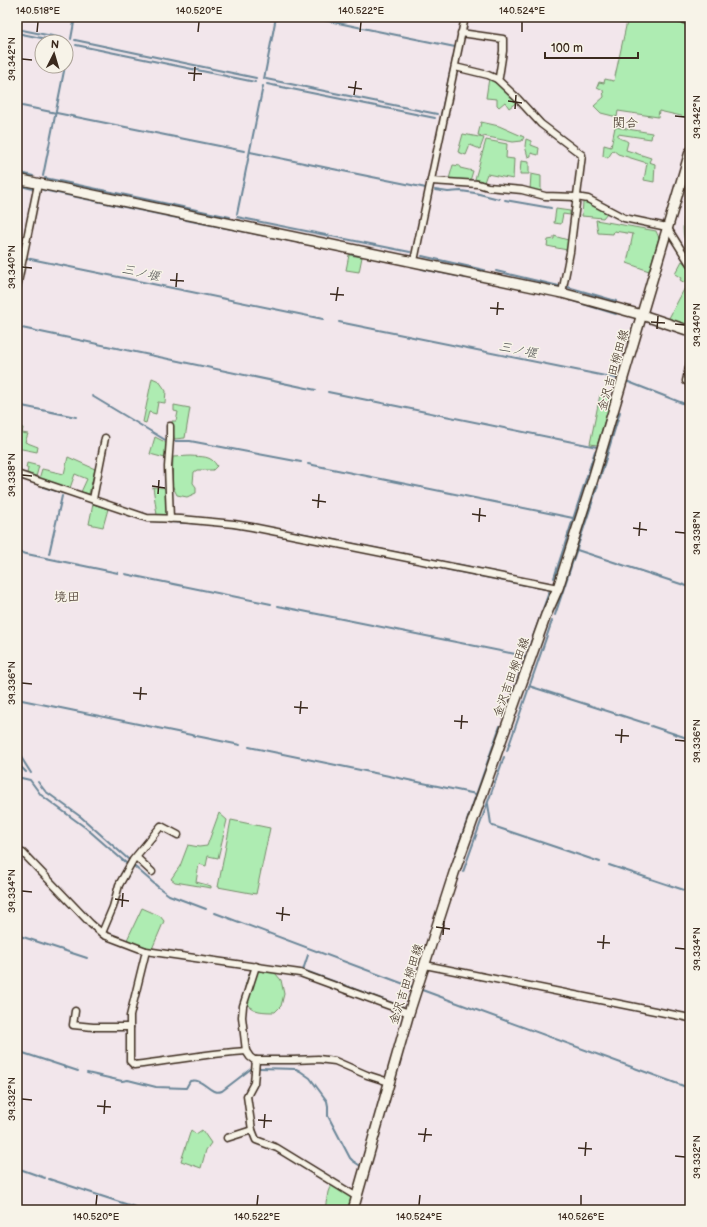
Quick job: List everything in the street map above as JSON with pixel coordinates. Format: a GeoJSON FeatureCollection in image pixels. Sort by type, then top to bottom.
{"type":"FeatureCollection","features":[{"type":"Feature","properties":{"kind":"main road","name":"金沢吉田柳田線"},"geometry":{"type":"LineString","coordinates":[[353,1210],[409,1013],[454,873],[546,615],[558,588],[593,479],[690,152]]}},
{"type":"Feature","properties":{"kind":"main road"},"geometry":{"type":"LineString","coordinates":[[17,179],[562,293],[642,315],[690,331]]}},
{"type":"Feature","properties":{"kind":"street"},"geometry":{"type":"LineString","coordinates":[[414,261],[465,17]]}},
{"type":"Feature","properties":{"kind":"street"},"geometry":{"type":"LineString","coordinates":[[672,17],[690,21]]}},
{"type":"Feature","properties":{"kind":"street"},"geometry":{"type":"LineString","coordinates":[[461,33],[503,39],[503,51],[499,77],[497,79]]}},
{"type":"Feature","properties":{"kind":"street"},"geometry":{"type":"LineString","coordinates":[[455,68],[488,75],[497,79],[541,124],[582,155],[570,252],[562,293]]}},
{"type":"Feature","properties":{"kind":"street"},"geometry":{"type":"LineString","coordinates":[[431,181],[469,183],[500,189],[522,190],[545,196],[588,199],[624,218],[667,227],[690,264]]}},
{"type":"Feature","properties":{"kind":"street"},"geometry":{"type":"LineString","coordinates":[[17,287],[38,184]]}},
{"type":"Feature","properties":{"kind":"street"},"geometry":{"type":"LineString","coordinates":[[686,381],[690,363]]}},
{"type":"Feature","properties":{"kind":"street"},"geometry":{"type":"LineString","coordinates":[[170,426],[168,468],[170,519]]}},
{"type":"Feature","properties":{"kind":"street"},"geometry":{"type":"LineString","coordinates":[[93,499],[105,438]]}},
{"type":"Feature","properties":{"kind":"street"},"geometry":{"type":"LineString","coordinates":[[17,474],[147,518],[234,524],[260,528],[558,588]]}},
{"type":"Feature","properties":{"kind":"street"},"geometry":{"type":"LineString","coordinates":[[102,933],[113,906],[119,885],[136,857],[161,826],[178,835]]}},
{"type":"Feature","properties":{"kind":"street"},"geometry":{"type":"LineString","coordinates":[[17,851],[23,853],[91,924],[102,933],[120,942],[146,951],[300,973],[409,1013]]}},
{"type":"Feature","properties":{"kind":"street"},"geometry":{"type":"LineString","coordinates":[[136,857],[152,872]]}},
{"type":"Feature","properties":{"kind":"street"},"geometry":{"type":"LineString","coordinates":[[146,951],[132,1004],[130,1061],[134,1065],[246,1050]]}},
{"type":"Feature","properties":{"kind":"street"},"geometry":{"type":"LineString","coordinates":[[425,965],[690,1018]]}},
{"type":"Feature","properties":{"kind":"street"},"geometry":{"type":"LineString","coordinates":[[256,966],[243,1006],[242,1016],[246,1050],[250,1057],[256,1060],[318,1059],[334,1061],[367,1075],[389,1082]]}},
{"type":"Feature","properties":{"kind":"street"},"geometry":{"type":"LineString","coordinates":[[75,1011],[73,1025],[93,1027],[130,1027]]}},
{"type":"Feature","properties":{"kind":"street"},"geometry":{"type":"LineString","coordinates":[[256,1060],[254,1083],[247,1096],[252,1130],[256,1140],[277,1148],[357,1197]]}},
{"type":"Feature","properties":{"kind":"street"},"geometry":{"type":"LineString","coordinates":[[227,1138],[252,1130]]}},
{"type":"Feature","properties":{"kind":"green space"},"geometry":{"type":"Polygon","coordinates":[[[628,17],[652,17],[690,25],[690,118],[659,111],[658,117],[618,111],[617,117],[601,113],[594,106],[604,97],[603,90],[597,87],[599,82],[604,83],[605,79],[614,81],[628,17]]]}},
{"type":"Feature","properties":{"kind":"green space"},"geometry":{"type":"Polygon","coordinates":[[[489,78],[517,102],[509,108],[505,102],[499,107],[497,105],[497,99],[486,98],[489,78]]]}},
{"type":"Feature","properties":{"kind":"green space"},"geometry":{"type":"Polygon","coordinates":[[[481,122],[499,126],[524,137],[522,141],[513,142],[478,135],[481,122]]]}},
{"type":"Feature","properties":{"kind":"green space"},"geometry":{"type":"Polygon","coordinates":[[[615,127],[652,133],[651,139],[618,134],[618,137],[628,142],[626,150],[651,158],[649,162],[655,164],[654,182],[644,180],[647,163],[618,154],[613,150],[608,158],[603,156],[604,145],[611,147],[615,127]]]}},
{"type":"Feature","properties":{"kind":"green space"},"geometry":{"type":"Polygon","coordinates":[[[463,134],[484,138],[480,149],[470,145],[466,155],[458,152],[463,134]]]}},
{"type":"Feature","properties":{"kind":"green space"},"geometry":{"type":"Polygon","coordinates":[[[526,139],[531,141],[531,145],[539,148],[538,155],[531,153],[531,156],[528,157],[525,146],[526,139]]]}},
{"type":"Feature","properties":{"kind":"green space"},"geometry":{"type":"Polygon","coordinates":[[[486,140],[507,144],[506,158],[514,159],[513,179],[487,174],[484,182],[475,179],[486,140]]]}},
{"type":"Feature","properties":{"kind":"green space"},"geometry":{"type":"Polygon","coordinates":[[[521,161],[529,162],[529,174],[520,174],[521,161]]]}},
{"type":"Feature","properties":{"kind":"green space"},"geometry":{"type":"Polygon","coordinates":[[[453,165],[473,171],[470,181],[449,179],[453,165]]]}},
{"type":"Feature","properties":{"kind":"green space"},"geometry":{"type":"Polygon","coordinates":[[[531,174],[541,176],[541,193],[530,190],[531,174]]]}},
{"type":"Feature","properties":{"kind":"green space"},"geometry":{"type":"Polygon","coordinates":[[[690,191],[690,253],[685,242],[683,229],[684,216],[690,191]]]}},
{"type":"Feature","properties":{"kind":"green space"},"geometry":{"type":"Polygon","coordinates":[[[583,202],[591,204],[607,213],[603,218],[582,216],[583,202]]]}},
{"type":"Feature","properties":{"kind":"green space"},"geometry":{"type":"Polygon","coordinates":[[[556,209],[570,211],[570,215],[563,214],[561,224],[554,223],[556,209]]]}},
{"type":"Feature","properties":{"kind":"green space"},"geometry":{"type":"Polygon","coordinates":[[[596,220],[656,231],[659,238],[649,271],[627,263],[633,234],[614,231],[613,234],[598,233],[596,220]]]}},
{"type":"Feature","properties":{"kind":"green space"},"geometry":{"type":"Polygon","coordinates":[[[554,236],[568,240],[567,250],[547,246],[548,240],[554,239],[554,236]]]}},
{"type":"Feature","properties":{"kind":"green space"},"geometry":{"type":"Polygon","coordinates":[[[349,255],[362,257],[359,272],[346,270],[349,255]]]}},
{"type":"Feature","properties":{"kind":"green space"},"geometry":{"type":"Polygon","coordinates":[[[682,261],[690,269],[690,274],[685,283],[675,274],[682,261]]]}},
{"type":"Feature","properties":{"kind":"green space"},"geometry":{"type":"Polygon","coordinates":[[[690,278],[690,327],[668,320],[690,278]]]}},
{"type":"Feature","properties":{"kind":"green space"},"geometry":{"type":"Polygon","coordinates":[[[152,378],[159,381],[166,391],[165,403],[158,402],[156,414],[149,412],[146,423],[143,422],[152,378]]]}},
{"type":"Feature","properties":{"kind":"green space"},"geometry":{"type":"Polygon","coordinates":[[[600,395],[612,398],[597,445],[590,444],[600,395]]]}},
{"type":"Feature","properties":{"kind":"green space"},"geometry":{"type":"Polygon","coordinates":[[[174,405],[190,408],[185,438],[174,439],[172,421],[176,421],[178,412],[174,411],[174,405]]]}},
{"type":"Feature","properties":{"kind":"green space"},"geometry":{"type":"Polygon","coordinates":[[[17,426],[23,428],[22,433],[28,434],[25,442],[38,447],[37,452],[17,448],[17,426]]]}},
{"type":"Feature","properties":{"kind":"green space"},"geometry":{"type":"Polygon","coordinates":[[[155,437],[167,443],[165,458],[150,454],[155,437]]]}},
{"type":"Feature","properties":{"kind":"green space"},"geometry":{"type":"Polygon","coordinates":[[[190,456],[209,458],[215,462],[217,466],[213,470],[197,470],[194,472],[193,483],[196,487],[196,493],[187,497],[177,495],[172,485],[173,457],[190,456]]]}},
{"type":"Feature","properties":{"kind":"green space"},"geometry":{"type":"Polygon","coordinates":[[[68,457],[95,469],[89,494],[81,492],[87,479],[75,474],[70,488],[39,479],[42,469],[64,474],[68,457]]]}},
{"type":"Feature","properties":{"kind":"green space"},"geometry":{"type":"Polygon","coordinates":[[[27,463],[39,466],[36,477],[27,474],[27,463]]]}},
{"type":"Feature","properties":{"kind":"green space"},"geometry":{"type":"Polygon","coordinates":[[[153,487],[166,488],[168,516],[157,515],[153,487]]]}},
{"type":"Feature","properties":{"kind":"green space"},"geometry":{"type":"Polygon","coordinates":[[[93,504],[108,509],[103,527],[89,524],[93,504]]]}},
{"type":"Feature","properties":{"kind":"green space"},"geometry":{"type":"Polygon","coordinates":[[[219,813],[227,820],[218,858],[208,856],[206,866],[199,864],[196,882],[211,886],[211,888],[175,882],[171,879],[180,866],[188,845],[199,847],[207,846],[219,813]]]}},
{"type":"Feature","properties":{"kind":"green space"},"geometry":{"type":"Polygon","coordinates":[[[231,820],[270,828],[256,894],[218,887],[231,820]]]}},
{"type":"Feature","properties":{"kind":"green space"},"geometry":{"type":"Polygon","coordinates":[[[142,908],[160,916],[164,921],[152,949],[126,942],[142,908]]]}},
{"type":"Feature","properties":{"kind":"green space"},"geometry":{"type":"Polygon","coordinates":[[[262,968],[275,973],[281,980],[284,994],[281,1006],[275,1012],[252,1009],[245,1001],[244,991],[249,974],[262,968]]]}},
{"type":"Feature","properties":{"kind":"green space"},"geometry":{"type":"Polygon","coordinates":[[[191,1130],[196,1134],[202,1130],[211,1143],[206,1150],[201,1168],[181,1161],[191,1130]]]}},
{"type":"Feature","properties":{"kind":"green space"},"geometry":{"type":"Polygon","coordinates":[[[331,1184],[353,1196],[349,1210],[325,1209],[331,1184]]]}},
{"type":"Feature","properties":{"kind":"waterway"},"geometry":{"type":"LineString","coordinates":[[72,34],[75,17]]}},
{"type":"Feature","properties":{"kind":"waterway"},"geometry":{"type":"LineString","coordinates":[[264,79],[276,17]]}},
{"type":"Feature","properties":{"kind":"waterway"},"geometry":{"type":"LineString","coordinates":[[309,17],[455,47]]}},
{"type":"Feature","properties":{"kind":"waterway"},"geometry":{"type":"LineString","coordinates":[[441,115],[462,17]]}},
{"type":"Feature","properties":{"kind":"waterway"},"geometry":{"type":"LineString","coordinates":[[17,29],[42,34]]}},
{"type":"Feature","properties":{"kind":"waterway"},"geometry":{"type":"LineString","coordinates":[[17,33],[34,36]]}},
{"type":"Feature","properties":{"kind":"waterway"},"geometry":{"type":"LineString","coordinates":[[75,40],[256,78]]}},
{"type":"Feature","properties":{"kind":"waterway"},"geometry":{"type":"LineString","coordinates":[[76,45],[255,82]]}},
{"type":"Feature","properties":{"kind":"waterway"},"geometry":{"type":"LineString","coordinates":[[43,176],[63,74]]}},
{"type":"Feature","properties":{"kind":"waterway"},"geometry":{"type":"LineString","coordinates":[[266,79],[437,114]]}},
{"type":"Feature","properties":{"kind":"waterway"},"geometry":{"type":"LineString","coordinates":[[267,84],[435,118]]}},
{"type":"Feature","properties":{"kind":"waterway"},"geometry":{"type":"LineString","coordinates":[[237,214],[263,86]]}},
{"type":"Feature","properties":{"kind":"waterway"},"geometry":{"type":"LineString","coordinates":[[17,105],[244,151]]}},
{"type":"Feature","properties":{"kind":"waterway"},"geometry":{"type":"LineString","coordinates":[[250,152],[426,188]]}},
{"type":"Feature","properties":{"kind":"waterway"},"geometry":{"type":"LineString","coordinates":[[17,172],[33,176]]}},
{"type":"Feature","properties":{"kind":"waterway"},"geometry":{"type":"LineString","coordinates":[[45,178],[230,217]]}},
{"type":"Feature","properties":{"kind":"waterway"},"geometry":{"type":"LineString","coordinates":[[17,185],[33,189]]}},
{"type":"Feature","properties":{"kind":"waterway"},"geometry":{"type":"LineString","coordinates":[[43,190],[182,219]]}},
{"type":"Feature","properties":{"kind":"waterway"},"geometry":{"type":"LineString","coordinates":[[435,190],[448,192],[461,191],[499,199]]}},
{"type":"Feature","properties":{"kind":"waterway"},"geometry":{"type":"LineString","coordinates":[[505,200],[551,208]]}},
{"type":"Feature","properties":{"kind":"waterway"},"geometry":{"type":"LineString","coordinates":[[237,217],[410,252]]}},
{"type":"Feature","properties":{"kind":"waterway"},"geometry":{"type":"LineString","coordinates":[[186,220],[340,251]]}},
{"type":"Feature","properties":{"kind":"waterway"},"geometry":{"type":"LineString","coordinates":[[351,254],[356,255]]}},
{"type":"Feature","properties":{"kind":"waterway"},"geometry":{"type":"LineString","coordinates":[[422,256],[484,270]]}},
{"type":"Feature","properties":{"kind":"waterway","name":"三ノ堰"},"geometry":{"type":"LineString","coordinates":[[26,258],[323,319]]}},
{"type":"Feature","properties":{"kind":"waterway"},"geometry":{"type":"LineString","coordinates":[[422,269],[467,278]]}},
{"type":"Feature","properties":{"kind":"waterway"},"geometry":{"type":"LineString","coordinates":[[496,271],[559,286]]}},
{"type":"Feature","properties":{"kind":"waterway"},"geometry":{"type":"LineString","coordinates":[[568,287],[616,301]]}},
{"type":"Feature","properties":{"kind":"waterway"},"geometry":{"type":"LineString","coordinates":[[570,300],[616,314]]}},
{"type":"Feature","properties":{"kind":"waterway","name":"三ノ堰"},"geometry":{"type":"LineString","coordinates":[[339,322],[620,379]]}},
{"type":"Feature","properties":{"kind":"waterway"},"geometry":{"type":"LineString","coordinates":[[17,327],[316,390]]}},
{"type":"Feature","properties":{"kind":"waterway","name":"三ノ堰"},"geometry":{"type":"LineString","coordinates":[[626,381],[690,406]]}},
{"type":"Feature","properties":{"kind":"waterway"},"geometry":{"type":"LineString","coordinates":[[328,392],[597,447]]}},
{"type":"Feature","properties":{"kind":"waterway"},"geometry":{"type":"LineString","coordinates":[[92,396],[167,441]]}},
{"type":"Feature","properties":{"kind":"waterway"},"geometry":{"type":"LineString","coordinates":[[17,405],[76,417]]}},
{"type":"Feature","properties":{"kind":"waterway"},"geometry":{"type":"LineString","coordinates":[[600,478],[620,412]]}},
{"type":"Feature","properties":{"kind":"waterway"},"geometry":{"type":"LineString","coordinates":[[173,441],[190,441],[301,462]]}},
{"type":"Feature","properties":{"kind":"waterway"},"geometry":{"type":"LineString","coordinates":[[554,578],[595,451]]}},
{"type":"Feature","properties":{"kind":"waterway"},"geometry":{"type":"LineString","coordinates":[[308,464],[573,518]]}},
{"type":"Feature","properties":{"kind":"waterway"},"geometry":{"type":"LineString","coordinates":[[555,615],[598,485]]}},
{"type":"Feature","properties":{"kind":"waterway"},"geometry":{"type":"LineString","coordinates":[[43,487],[66,494]]}},
{"type":"Feature","properties":{"kind":"waterway"},"geometry":{"type":"LineString","coordinates":[[49,554],[62,496]]}},
{"type":"Feature","properties":{"kind":"waterway"},"geometry":{"type":"LineString","coordinates":[[151,521],[206,524]]}},
{"type":"Feature","properties":{"kind":"waterway"},"geometry":{"type":"LineString","coordinates":[[216,525],[247,529]]}},
{"type":"Feature","properties":{"kind":"waterway"},"geometry":{"type":"LineString","coordinates":[[295,532],[449,563]]}},
{"type":"Feature","properties":{"kind":"waterway"},"geometry":{"type":"LineString","coordinates":[[577,550],[690,587]]}},
{"type":"Feature","properties":{"kind":"waterway"},"geometry":{"type":"LineString","coordinates":[[17,552],[118,573]]}},
{"type":"Feature","properties":{"kind":"waterway"},"geometry":{"type":"LineString","coordinates":[[403,560],[422,564]]}},
{"type":"Feature","properties":{"kind":"waterway"},"geometry":{"type":"LineString","coordinates":[[456,564],[523,578]]}},
{"type":"Feature","properties":{"kind":"waterway"},"geometry":{"type":"LineString","coordinates":[[425,565],[505,581]]}},
{"type":"Feature","properties":{"kind":"waterway"},"geometry":{"type":"LineString","coordinates":[[125,574],[271,604]]}},
{"type":"Feature","properties":{"kind":"waterway"},"geometry":{"type":"LineString","coordinates":[[510,582],[546,589]]}},
{"type":"Feature","properties":{"kind":"waterway"},"geometry":{"type":"LineString","coordinates":[[504,717],[549,592]]}},
{"type":"Feature","properties":{"kind":"waterway"},"geometry":{"type":"LineString","coordinates":[[278,606],[525,656]]}},
{"type":"Feature","properties":{"kind":"waterway"},"geometry":{"type":"LineString","coordinates":[[507,751],[552,621]]}},
{"type":"Feature","properties":{"kind":"waterway"},"geometry":{"type":"LineString","coordinates":[[529,686],[648,724]]}},
{"type":"Feature","properties":{"kind":"waterway"},"geometry":{"type":"LineString","coordinates":[[17,699],[240,745]]}},
{"type":"Feature","properties":{"kind":"waterway"},"geometry":{"type":"LineString","coordinates":[[454,858],[500,726]]}},
{"type":"Feature","properties":{"kind":"waterway"},"geometry":{"type":"LineString","coordinates":[[651,726],[690,739]]}},
{"type":"Feature","properties":{"kind":"waterway"},"geometry":{"type":"LineString","coordinates":[[249,747],[476,794]]}},
{"type":"Feature","properties":{"kind":"waterway"},"geometry":{"type":"LineString","coordinates":[[17,751],[31,773]]}},
{"type":"Feature","properties":{"kind":"waterway"},"geometry":{"type":"LineString","coordinates":[[463,872],[504,757]]}},
{"type":"Feature","properties":{"kind":"waterway"},"geometry":{"type":"LineString","coordinates":[[17,763],[26,772]]}},
{"type":"Feature","properties":{"kind":"waterway"},"geometry":{"type":"LineString","coordinates":[[17,777],[30,780],[41,795],[86,828],[126,863]]}},
{"type":"Feature","properties":{"kind":"waterway"},"geometry":{"type":"LineString","coordinates":[[38,782],[45,791],[81,817],[128,859]]}},
{"type":"Feature","properties":{"kind":"waterway"},"geometry":{"type":"LineString","coordinates":[[488,804],[491,824],[493,826],[600,862]]}},
{"type":"Feature","properties":{"kind":"waterway"},"geometry":{"type":"LineString","coordinates":[[609,865],[690,892]]}},
{"type":"Feature","properties":{"kind":"waterway"},"geometry":{"type":"LineString","coordinates":[[135,867],[169,895],[206,909]]}},
{"type":"Feature","properties":{"kind":"waterway"},"geometry":{"type":"LineString","coordinates":[[215,913],[412,987]]}},
{"type":"Feature","properties":{"kind":"waterway"},"geometry":{"type":"LineString","coordinates":[[17,935],[87,958]]}},
{"type":"Feature","properties":{"kind":"waterway"},"geometry":{"type":"LineString","coordinates":[[308,955],[303,970],[403,1007]]}},
{"type":"Feature","properties":{"kind":"waterway"},"geometry":{"type":"LineString","coordinates":[[422,990],[689,1088]]}},
{"type":"Feature","properties":{"kind":"waterway"},"geometry":{"type":"LineString","coordinates":[[17,1051],[78,1071]]}},
{"type":"Feature","properties":{"kind":"waterway"},"geometry":{"type":"LineString","coordinates":[[87,1073],[122,1081],[128,1080],[156,1087],[186,1088],[190,1081],[195,1080],[217,1092],[222,1091],[252,1068]]}},
{"type":"Feature","properties":{"kind":"waterway"},"geometry":{"type":"LineString","coordinates":[[260,1068],[296,1069],[310,1078],[327,1101],[328,1116],[350,1158],[359,1165]]}},
{"type":"Feature","properties":{"kind":"waterway"},"geometry":{"type":"LineString","coordinates":[[17,1168],[45,1178]]}},
{"type":"Feature","properties":{"kind":"waterway"},"geometry":{"type":"LineString","coordinates":[[49,1179],[144,1210]]}},
{"type":"Feature","properties":{"kind":"district","name":"関合"},"geometry":{"type":"Point","coordinates":[625,122]}},
{"type":"Feature","properties":{"kind":"district","name":"境田"},"geometry":{"type":"Point","coordinates":[67,596]}}]}
